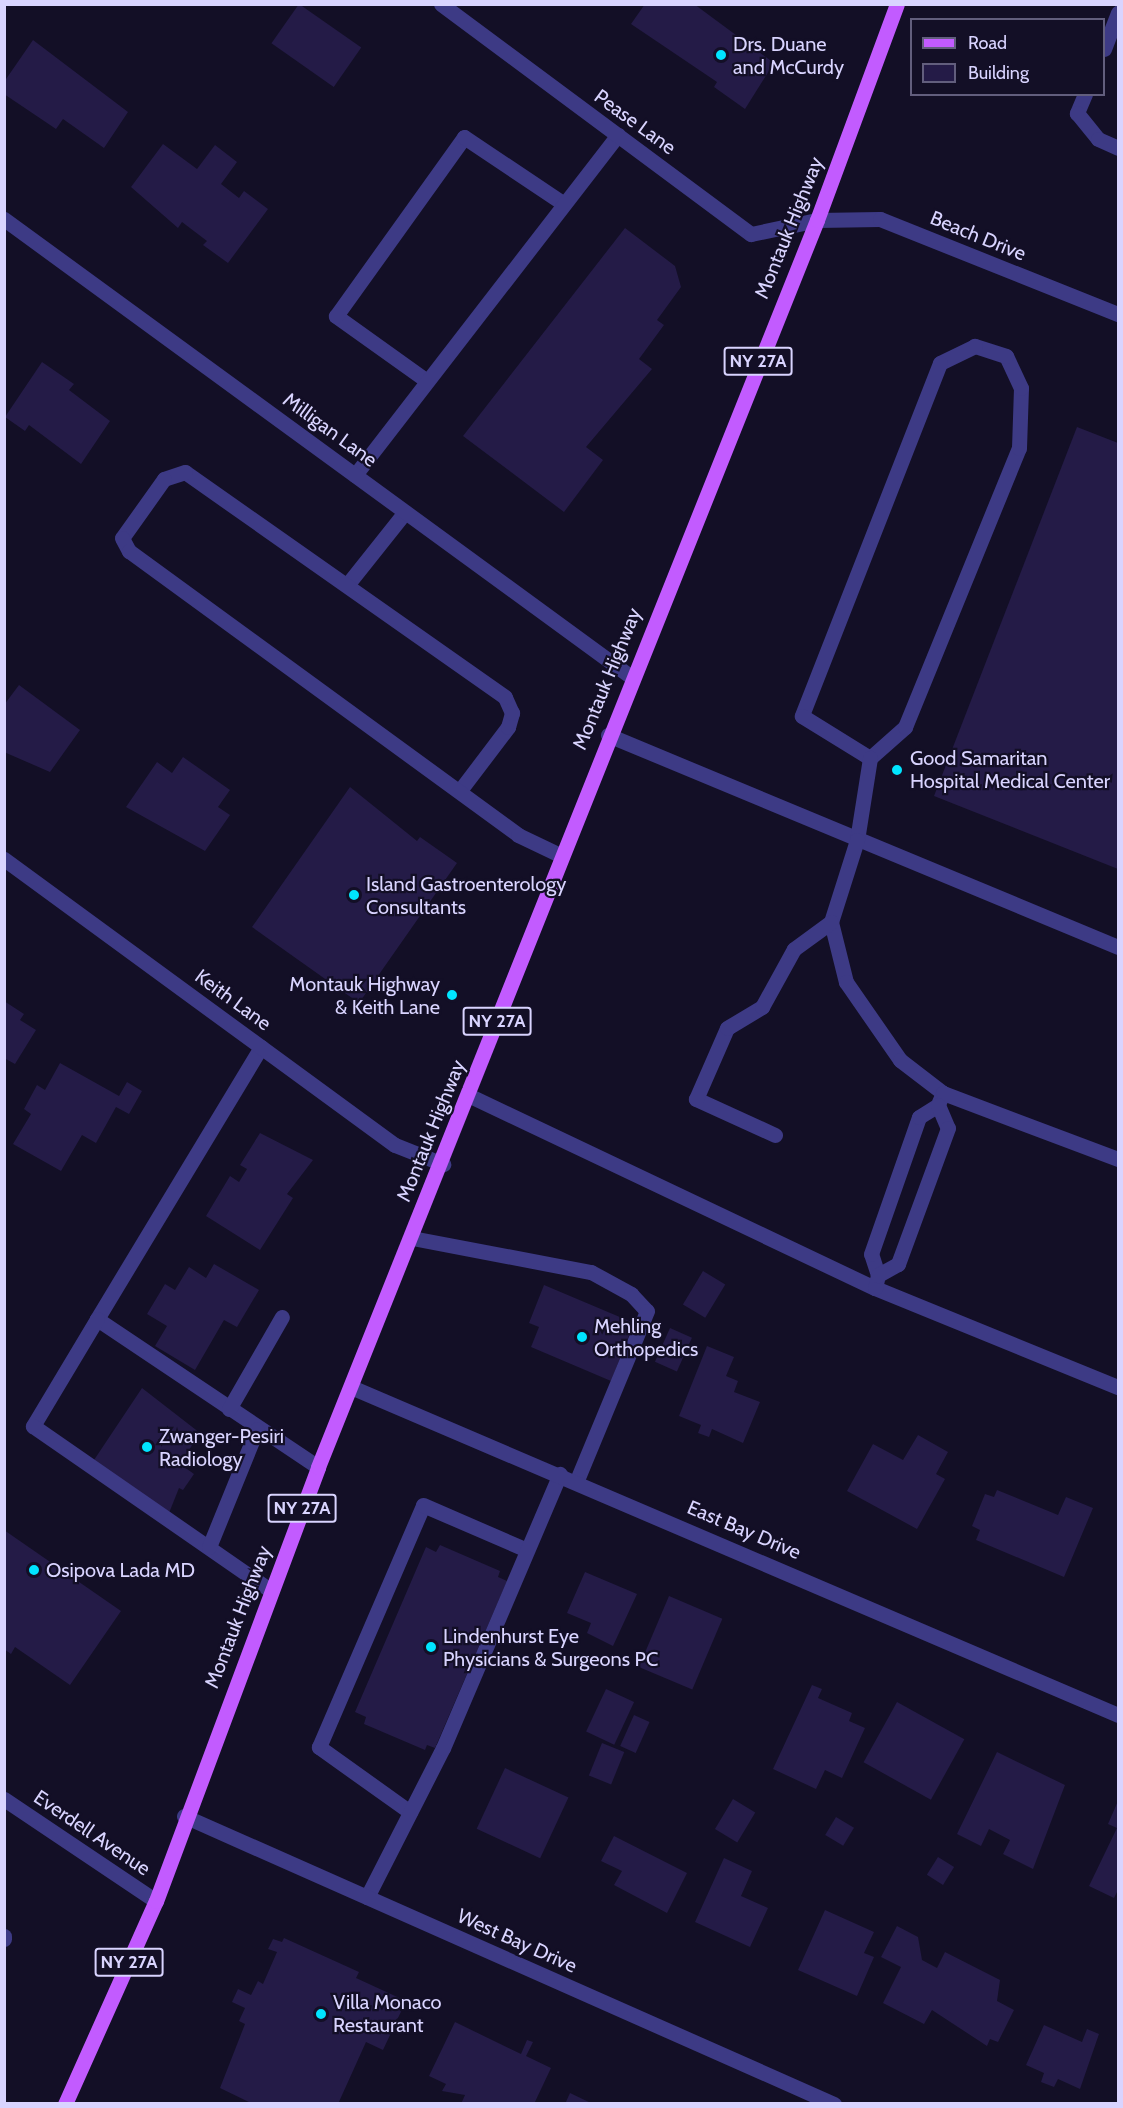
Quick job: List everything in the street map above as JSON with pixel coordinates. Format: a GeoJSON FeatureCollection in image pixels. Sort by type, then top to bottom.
{"type":"FeatureCollection","features":[{"type":"Feature","properties":{"kind":"main road","name":"Montauk Highway"},"geometry":{"type":"LineString","coordinates":[[65,2103],[156,1901],[184,1816],[318,1467],[442,1164],[630,676],[817,220],[897,4]]}},
{"type":"Feature","properties":{"kind":"street","name":"Pease Lane"},"geometry":{"type":"LineString","coordinates":[[441,4],[751,234],[817,220]]}},
{"type":"Feature","properties":{"kind":"street"},"geometry":{"type":"LineString","coordinates":[[1105,48],[1114,35],[1119,13]]}},
{"type":"Feature","properties":{"kind":"street"},"geometry":{"type":"LineString","coordinates":[[1084,96],[1077,113],[1098,139],[1119,147]]}},
{"type":"Feature","properties":{"kind":"street"},"geometry":{"type":"LineString","coordinates":[[355,475],[618,135]]}},
{"type":"Feature","properties":{"kind":"street"},"geometry":{"type":"LineString","coordinates":[[427,381],[336,316],[464,137],[564,204]]}},
{"type":"Feature","properties":{"kind":"street","name":"Milligan Lane"},"geometry":{"type":"LineString","coordinates":[[4,219],[630,676]]}},
{"type":"Feature","properties":{"kind":"street","name":"Beach Drive"},"geometry":{"type":"LineString","coordinates":[[817,220],[880,219],[1119,314]]}},
{"type":"Feature","properties":{"kind":"street"},"geometry":{"type":"LineString","coordinates":[[870,758],[801,716],[940,363],[975,346],[1006,356],[1021,388],[1019,448],[905,727],[870,758],[857,840],[831,922],[846,982],[900,1060],[941,1099],[1119,1159]]}},
{"type":"Feature","properties":{"kind":"street"},"geometry":{"type":"LineString","coordinates":[[461,789],[508,727],[512,712],[505,698],[185,472],[164,480],[122,538],[129,551],[461,789],[518,835],[560,855]]}},
{"type":"Feature","properties":{"kind":"street"},"geometry":{"type":"LineString","coordinates":[[347,585],[405,512]]}},
{"type":"Feature","properties":{"kind":"street"},"geometry":{"type":"LineString","coordinates":[[608,735],[1119,947]]}},
{"type":"Feature","properties":{"kind":"street","name":"Keith Lane"},"geometry":{"type":"LineString","coordinates":[[4,859],[395,1145],[442,1164]]}},
{"type":"Feature","properties":{"kind":"street"},"geometry":{"type":"LineString","coordinates":[[775,1136],[696,1099],[727,1028],[762,1007],[794,949],[831,922]]}},
{"type":"Feature","properties":{"kind":"street"},"geometry":{"type":"LineString","coordinates":[[261,1047],[33,1426],[270,1590]]}},
{"type":"Feature","properties":{"kind":"street"},"geometry":{"type":"LineString","coordinates":[[468,1095],[877,1282],[1119,1387]]}},
{"type":"Feature","properties":{"kind":"street"},"geometry":{"type":"LineString","coordinates":[[877,1282],[898,1264],[948,1128],[941,1099]]}},
{"type":"Feature","properties":{"kind":"street"},"geometry":{"type":"LineString","coordinates":[[877,1282],[871,1254],[878,1233],[919,1117],[941,1099]]}},
{"type":"Feature","properties":{"kind":"street"},"geometry":{"type":"LineString","coordinates":[[412,1238],[591,1272],[631,1294],[647,1311],[576,1482]]}},
{"type":"Feature","properties":{"kind":"street"},"geometry":{"type":"LineString","coordinates":[[229,1409],[282,1317]]}},
{"type":"Feature","properties":{"kind":"street"},"geometry":{"type":"LineString","coordinates":[[97,1319],[318,1467]]}},
{"type":"Feature","properties":{"kind":"street","name":"East Bay Drive"},"geometry":{"type":"LineString","coordinates":[[351,1387],[560,1474],[1119,1715]]}},
{"type":"Feature","properties":{"kind":"street"},"geometry":{"type":"LineString","coordinates":[[208,1547],[257,1428]]}},
{"type":"Feature","properties":{"kind":"street"},"geometry":{"type":"LineString","coordinates":[[367,1897],[410,1812],[560,1474]]}},
{"type":"Feature","properties":{"kind":"street"},"geometry":{"type":"LineString","coordinates":[[410,1812],[319,1747],[423,1505],[527,1550]]}},
{"type":"Feature","properties":{"kind":"street","name":"Everdell Avenue"},"geometry":{"type":"LineString","coordinates":[[4,1799],[156,1901]]}},
{"type":"Feature","properties":{"kind":"street","name":"West Bay Drive"},"geometry":{"type":"LineString","coordinates":[[184,1816],[834,2103]]}},
{"type":"Feature","properties":{"kind":"building"},"geometry":{"type":"Polygon","coordinates":[[[299,4],[361,48],[334,87],[271,43],[299,4]]]}},
{"type":"Feature","properties":{"kind":"building","name":"Drs. Duane and McCurdy"},"geometry":{"type":"Polygon","coordinates":[[[645,4],[694,4],[774,63],[745,109],[714,87],[717,82],[631,24],[645,4]]]}},
{"type":"Feature","properties":{"kind":"building"},"geometry":{"type":"Polygon","coordinates":[[[33,40],[128,112],[104,148],[63,119],[56,129],[4,94],[4,82],[33,40]]]}},
{"type":"Feature","properties":{"kind":"building"},"geometry":{"type":"Polygon","coordinates":[[[163,144],[197,169],[215,145],[237,162],[221,184],[239,198],[244,191],[268,209],[228,263],[203,245],[207,241],[182,222],[178,228],[131,187],[163,144]]]}},
{"type":"Feature","properties":{"kind":"building"},"geometry":{"type":"Polygon","coordinates":[[[625,228],[675,266],[681,287],[657,320],[664,325],[639,359],[652,369],[586,447],[603,460],[564,512],[463,436],[625,228]]]}},
{"type":"Feature","properties":{"kind":"building"},"geometry":{"type":"Polygon","coordinates":[[[42,362],[74,384],[69,390],[110,421],[81,464],[29,425],[25,431],[5,417],[42,362]]]}},
{"type":"Feature","properties":{"kind":"building"},"geometry":{"type":"Polygon","coordinates":[[[1077,427],[1118,443],[1118,869],[934,796],[1077,427]]]}},
{"type":"Feature","properties":{"kind":"building"},"geometry":{"type":"Polygon","coordinates":[[[19,685],[80,730],[50,772],[4,752],[4,705],[19,685]]]}},
{"type":"Feature","properties":{"kind":"building"},"geometry":{"type":"Polygon","coordinates":[[[183,757],[230,790],[218,807],[230,815],[205,851],[126,807],[157,762],[172,773],[183,757]]]}},
{"type":"Feature","properties":{"kind":"building","name":"Island Gastroenterology Consultants"},"geometry":{"type":"Polygon","coordinates":[[[350,787],[417,841],[420,837],[457,863],[359,1003],[252,927],[350,787]]]}},
{"type":"Feature","properties":{"kind":"building"},"geometry":{"type":"Polygon","coordinates":[[[4,1001],[24,1014],[20,1020],[36,1030],[15,1064],[4,1058],[4,1001]]]}},
{"type":"Feature","properties":{"kind":"building"},"geometry":{"type":"Polygon","coordinates":[[[60,1063],[119,1096],[127,1082],[142,1091],[129,1114],[116,1107],[96,1143],[82,1135],[61,1171],[13,1144],[31,1114],[24,1109],[37,1085],[45,1090],[60,1063]]]}},
{"type":"Feature","properties":{"kind":"building"},"geometry":{"type":"Polygon","coordinates":[[[260,1133],[313,1160],[287,1194],[293,1198],[260,1250],[206,1216],[230,1176],[239,1182],[247,1169],[240,1165],[260,1133]]]}},
{"type":"Feature","properties":{"kind":"building"},"geometry":{"type":"Polygon","coordinates":[[[214,1264],[259,1290],[237,1327],[224,1320],[195,1370],[155,1346],[167,1326],[147,1314],[165,1284],[175,1290],[189,1267],[206,1278],[214,1264]]]}},
{"type":"Feature","properties":{"kind":"building"},"geometry":{"type":"Polygon","coordinates":[[[703,1271],[725,1284],[705,1318],[683,1304],[703,1271]]]}},
{"type":"Feature","properties":{"kind":"building","name":"Mehling Orthopedics"},"geometry":{"type":"Polygon","coordinates":[[[544,1285],[634,1323],[611,1381],[531,1347],[539,1327],[529,1323],[544,1285]]]}},
{"type":"Feature","properties":{"kind":"building"},"geometry":{"type":"Polygon","coordinates":[[[670,1328],[692,1338],[677,1372],[655,1362],[670,1328]]]}},
{"type":"Feature","properties":{"kind":"building"},"geometry":{"type":"Polygon","coordinates":[[[707,1346],[734,1357],[726,1376],[738,1381],[734,1392],[760,1402],[743,1443],[712,1429],[709,1437],[698,1433],[701,1425],[679,1416],[707,1346]]]}},
{"type":"Feature","properties":{"kind":"building","name":"Zwanger-Pesiri Radiology"},"geometry":{"type":"Polygon","coordinates":[[[142,1388],[200,1433],[180,1464],[194,1474],[183,1490],[179,1488],[169,1513],[94,1460],[142,1388]]]}},
{"type":"Feature","properties":{"kind":"building"},"geometry":{"type":"Polygon","coordinates":[[[918,1435],[948,1452],[936,1474],[945,1479],[917,1529],[847,1491],[873,1444],[903,1460],[918,1435]]]}},
{"type":"Feature","properties":{"kind":"building"},"geometry":{"type":"Polygon","coordinates":[[[997,1490],[1058,1515],[1066,1497],[1093,1508],[1064,1577],[976,1540],[980,1530],[972,1526],[985,1494],[994,1497],[997,1490]]]}},
{"type":"Feature","properties":{"kind":"building","name":"Osipova Lada MD"},"geometry":{"type":"Polygon","coordinates":[[[4,1530],[121,1611],[70,1685],[15,1647],[11,1654],[4,1649],[4,1530]]]}},
{"type":"Feature","properties":{"kind":"building","name":"Lindenhurst Eye Physicians & Surgeons PC"},"geometry":{"type":"Polygon","coordinates":[[[440,1545],[500,1571],[498,1577],[507,1581],[435,1748],[427,1745],[425,1750],[364,1724],[366,1717],[355,1712],[426,1547],[436,1552],[440,1545]]]}},
{"type":"Feature","properties":{"kind":"building"},"geometry":{"type":"Polygon","coordinates":[[[585,1572],[637,1594],[613,1646],[587,1633],[591,1623],[567,1613],[585,1572]]]}},
{"type":"Feature","properties":{"kind":"building"},"geometry":{"type":"Polygon","coordinates":[[[669,1596],[722,1619],[692,1690],[639,1667],[669,1596]]]}},
{"type":"Feature","properties":{"kind":"building"},"geometry":{"type":"Polygon","coordinates":[[[812,1685],[822,1689],[818,1698],[852,1713],[849,1721],[865,1728],[842,1778],[825,1770],[816,1789],[773,1769],[812,1685]]]}},
{"type":"Feature","properties":{"kind":"building"},"geometry":{"type":"Polygon","coordinates":[[[606,1689],[634,1702],[614,1745],[586,1732],[606,1689]]]}},
{"type":"Feature","properties":{"kind":"building"},"geometry":{"type":"Polygon","coordinates":[[[897,1702],[964,1739],[931,1800],[864,1762],[897,1702]]]}},
{"type":"Feature","properties":{"kind":"building"},"geometry":{"type":"Polygon","coordinates":[[[634,1715],[650,1722],[636,1753],[620,1746],[634,1715]]]}},
{"type":"Feature","properties":{"kind":"building"},"geometry":{"type":"Polygon","coordinates":[[[602,1743],[624,1752],[611,1784],[589,1775],[602,1743]]]}},
{"type":"Feature","properties":{"kind":"building"},"geometry":{"type":"Polygon","coordinates":[[[997,1752],[1065,1785],[1033,1869],[1003,1854],[1010,1840],[989,1829],[981,1846],[957,1834],[997,1752]]]}},
{"type":"Feature","properties":{"kind":"building"},"geometry":{"type":"Polygon","coordinates":[[[505,1768],[568,1798],[540,1858],[477,1829],[505,1768]]]}},
{"type":"Feature","properties":{"kind":"building"},"geometry":{"type":"Polygon","coordinates":[[[733,1799],[755,1812],[737,1842],[715,1829],[733,1799]]]}},
{"type":"Feature","properties":{"kind":"building"},"geometry":{"type":"Polygon","coordinates":[[[1118,1801],[1118,1890],[1114,1898],[1089,1886],[1117,1828],[1108,1824],[1118,1801]]]}},
{"type":"Feature","properties":{"kind":"building"},"geometry":{"type":"Polygon","coordinates":[[[836,1817],[854,1828],[843,1846],[825,1835],[836,1817]]]}},
{"type":"Feature","properties":{"kind":"building"},"geometry":{"type":"Polygon","coordinates":[[[614,1836],[687,1873],[667,1913],[614,1885],[622,1871],[601,1861],[614,1836]]]}},
{"type":"Feature","properties":{"kind":"building"},"geometry":{"type":"Polygon","coordinates":[[[938,1857],[954,1867],[943,1885],[927,1875],[938,1857]]]}},
{"type":"Feature","properties":{"kind":"building"},"geometry":{"type":"Polygon","coordinates":[[[724,1858],[752,1871],[741,1896],[768,1908],[750,1947],[695,1922],[724,1858]]]}},
{"type":"Feature","properties":{"kind":"building"},"geometry":{"type":"Polygon","coordinates":[[[825,1910],[874,1932],[864,1953],[874,1957],[857,1996],[798,1970],[825,1910]]]}},
{"type":"Feature","properties":{"kind":"building"},"geometry":{"type":"Polygon","coordinates":[[[897,1926],[918,1937],[922,1960],[937,1968],[945,1952],[1000,1980],[997,2001],[1014,2010],[998,2042],[990,2039],[987,2046],[932,2010],[924,2024],[883,2003],[901,1967],[881,1957],[897,1926]]]}},
{"type":"Feature","properties":{"kind":"building","name":"Villa Monaco Restaurant"},"geometry":{"type":"Polygon","coordinates":[[[284,1938],[359,1972],[356,1978],[406,2001],[383,2050],[366,2042],[338,2104],[253,2104],[220,2088],[245,2024],[239,2021],[245,2008],[232,2002],[238,1989],[251,1995],[258,1981],[263,1984],[277,1952],[268,1949],[273,1939],[282,1942],[284,1938]]]}},
{"type":"Feature","properties":{"kind":"building"},"geometry":{"type":"Polygon","coordinates":[[[455,2022],[521,2054],[527,2040],[533,2042],[526,2056],[551,2068],[534,2104],[461,2104],[465,2095],[442,2091],[446,2084],[429,2076],[455,2022]]]}},
{"type":"Feature","properties":{"kind":"building"},"geometry":{"type":"Polygon","coordinates":[[[1044,2025],[1082,2042],[1087,2029],[1099,2034],[1080,2089],[1058,2079],[1054,2087],[1041,2082],[1044,2073],[1026,2065],[1044,2025]]]}},
{"type":"Feature","properties":{"kind":"building"},"geometry":{"type":"Polygon","coordinates":[[[570,2093],[593,2104],[565,2104],[570,2093]]]}},
{"type":"Feature","properties":{"kind":"place","name":"Drs. Duane and McCurdy"},"geometry":{"type":"Point","coordinates":[721,55]}},
{"type":"Feature","properties":{"kind":"place","name":"Good Samaritan Hospital Medical Center"},"geometry":{"type":"Point","coordinates":[897,770]}},
{"type":"Feature","properties":{"kind":"place","name":"Island Gastroenterology Consultants"},"geometry":{"type":"Point","coordinates":[354,895]}},
{"type":"Feature","properties":{"kind":"place","name":"Montauk Highway & Keith Lane"},"geometry":{"type":"Point","coordinates":[452,995]}},
{"type":"Feature","properties":{"kind":"place","name":"Mehling Orthopedics"},"geometry":{"type":"Point","coordinates":[582,1337]}},
{"type":"Feature","properties":{"kind":"place","name":"Zwanger-Pesiri Radiology"},"geometry":{"type":"Point","coordinates":[147,1447]}},
{"type":"Feature","properties":{"kind":"place","name":"Osipova Lada MD"},"geometry":{"type":"Point","coordinates":[34,1570]}},
{"type":"Feature","properties":{"kind":"place","name":"Lindenhurst Eye Physicians & Surgeons PC"},"geometry":{"type":"Point","coordinates":[431,1647]}},
{"type":"Feature","properties":{"kind":"place","name":"Villa Monaco Restaurant"},"geometry":{"type":"Point","coordinates":[321,2014]}}]}
